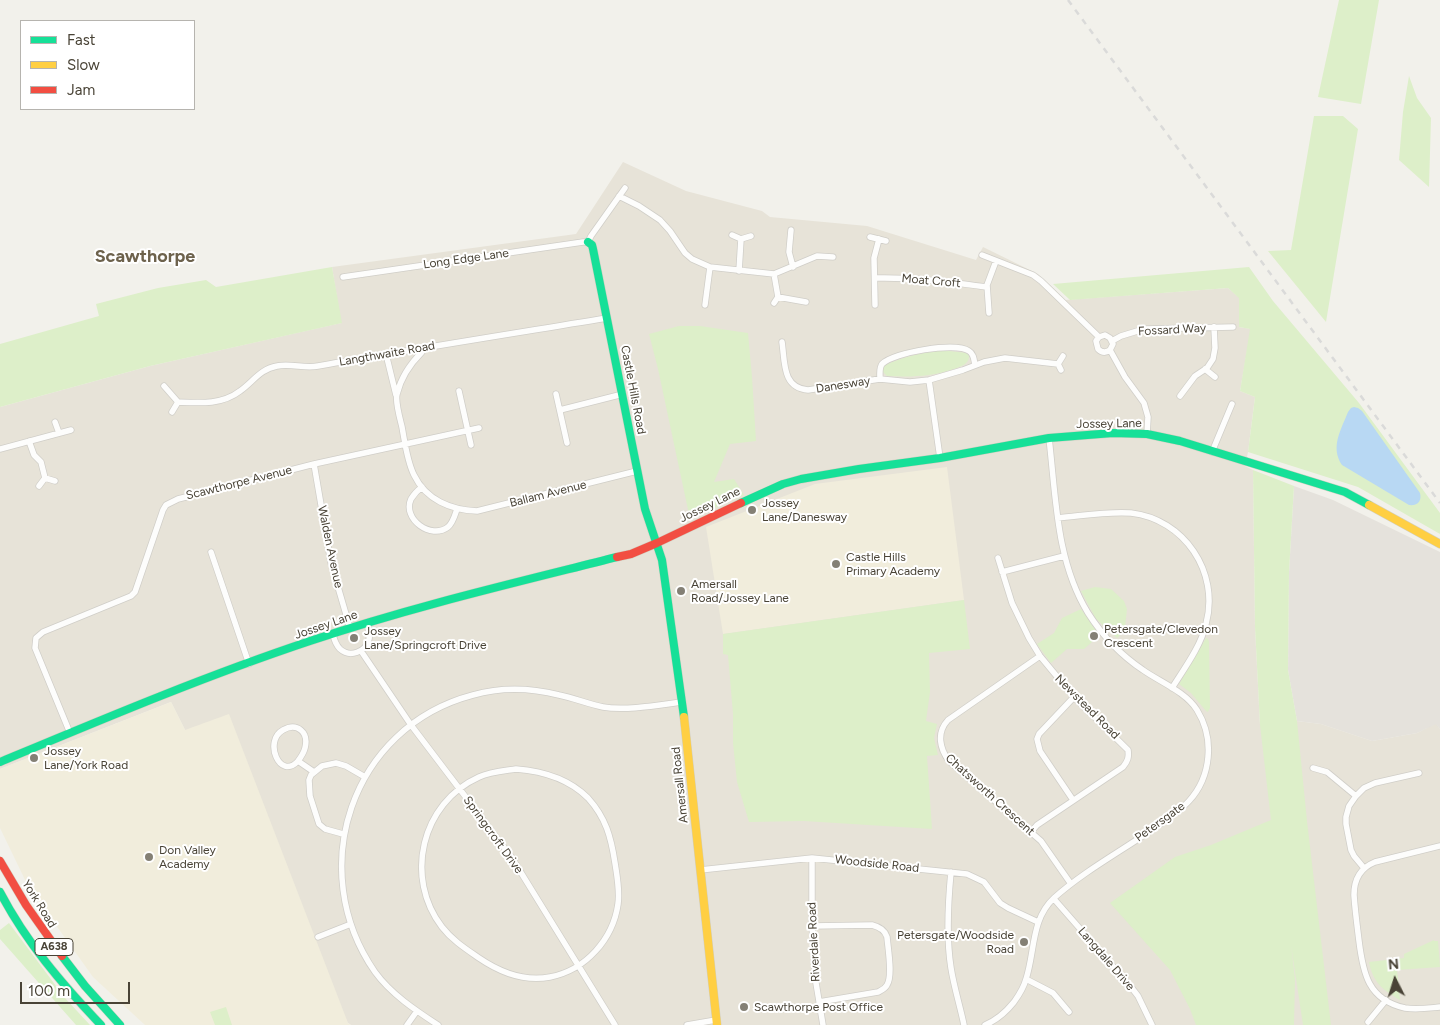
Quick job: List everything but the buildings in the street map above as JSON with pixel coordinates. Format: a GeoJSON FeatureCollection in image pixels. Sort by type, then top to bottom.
{"type":"FeatureCollection","features":[{"type":"Feature","properties":{"kind":"main road","name":"Castle Hills Road"},"geometry":{"type":"LineString","coordinates":[[588,242],[592,245],[593,249],[645,509],[657,544]]}},
{"type":"Feature","properties":{"kind":"main road","name":"Jossey Lane"},"geometry":{"type":"LineString","coordinates":[[0,762],[181,687],[350,628],[456,597],[631,554],[657,544],[737,504],[801,479],[940,458],[1049,438],[1113,433],[1147,434],[1180,441],[1345,492],[1440,544]]}},
{"type":"Feature","properties":{"kind":"main road","name":"Amersall Road"},"geometry":{"type":"LineString","coordinates":[[657,544],[662,560],[682,702],[716,1022]]}},
{"type":"Feature","properties":{"kind":"main road","name":"York Road"},"geometry":{"type":"LineString","coordinates":[[0,861],[22,899],[66,964],[94,999],[120,1025]]}},
{"type":"Feature","properties":{"kind":"main road","name":"A638"},"geometry":{"type":"LineString","coordinates":[[0,892],[28,938],[56,975],[101,1025]]}},
{"type":"Feature","properties":{"kind":"street"},"geometry":{"type":"LineString","coordinates":[[588,242],[625,188]]}},
{"type":"Feature","properties":{"kind":"street"},"geometry":{"type":"LineString","coordinates":[[619,196],[660,220],[685,253],[692,259],[710,267],[774,274],[817,256],[833,257]]}},
{"type":"Feature","properties":{"kind":"street"},"geometry":{"type":"LineString","coordinates":[[791,230],[789,252],[793,267]]}},
{"type":"Feature","properties":{"kind":"street"},"geometry":{"type":"LineString","coordinates":[[732,235],[741,239],[751,236]]}},
{"type":"Feature","properties":{"kind":"street"},"geometry":{"type":"LineString","coordinates":[[870,237],[886,242]]}},
{"type":"Feature","properties":{"kind":"street"},"geometry":{"type":"LineString","coordinates":[[739,271],[741,239]]}},
{"type":"Feature","properties":{"kind":"street"},"geometry":{"type":"LineString","coordinates":[[875,305],[874,258],[879,240]]}},
{"type":"Feature","properties":{"kind":"street","name":"Long Edge Lane"},"geometry":{"type":"LineString","coordinates":[[343,277],[588,242]]}},
{"type":"Feature","properties":{"kind":"street"},"geometry":{"type":"LineString","coordinates":[[982,255],[1033,275],[1099,337]]}},
{"type":"Feature","properties":{"kind":"street"},"geometry":{"type":"LineString","coordinates":[[989,313],[987,287],[996,261]]}},
{"type":"Feature","properties":{"kind":"street"},"geometry":{"type":"LineString","coordinates":[[705,304],[710,267]]}},
{"type":"Feature","properties":{"kind":"street"},"geometry":{"type":"LineString","coordinates":[[774,274],[778,297],[774,303]]}},
{"type":"Feature","properties":{"kind":"street","name":"Moat Croft"},"geometry":{"type":"LineString","coordinates":[[875,278],[904,277],[987,287]]}},
{"type":"Feature","properties":{"kind":"street"},"geometry":{"type":"LineString","coordinates":[[778,297],[806,302]]}},
{"type":"Feature","properties":{"kind":"street","name":"Langthwaite Road"},"geometry":{"type":"LineString","coordinates":[[178,402],[207,403],[231,397],[261,372],[286,364],[316,367],[607,318]]}},
{"type":"Feature","properties":{"kind":"street","name":"Fossard Way"},"geometry":{"type":"LineString","coordinates":[[1112,341],[1144,329],[1233,327]]}},
{"type":"Feature","properties":{"kind":"street"},"geometry":{"type":"LineString","coordinates":[[1180,396],[1194,376],[1205,369],[1210,363],[1214,354],[1214,328]]}},
{"type":"Feature","properties":{"kind":"street"},"geometry":{"type":"LineString","coordinates":[[1110,350],[1102,352],[1098,349],[1096,341],[1099,337],[1102,335],[1108,336],[1112,341],[1110,350],[1125,377],[1144,403],[1148,417],[1147,434]]}},
{"type":"Feature","properties":{"kind":"street","name":"Danesway"},"geometry":{"type":"LineString","coordinates":[[782,342],[786,373],[789,380],[796,388],[808,390],[880,379],[910,382],[929,380],[984,362],[1005,358],[1059,367],[1063,356]]}},
{"type":"Feature","properties":{"kind":"street"},"geometry":{"type":"LineString","coordinates":[[396,396],[408,367],[422,352],[422,348]]}},
{"type":"Feature","properties":{"kind":"street","name":"Danesway"},"geometry":{"type":"LineString","coordinates":[[880,379],[880,368],[883,363],[906,354],[936,348],[969,351],[973,355],[975,365]]}},
{"type":"Feature","properties":{"kind":"street","name":"Ballam Avenue"},"geometry":{"type":"LineString","coordinates":[[386,354],[409,463],[414,476],[428,494],[448,507],[477,511],[637,471]]}},
{"type":"Feature","properties":{"kind":"street"},"geometry":{"type":"LineString","coordinates":[[1205,369],[1215,377]]}},
{"type":"Feature","properties":{"kind":"street"},"geometry":{"type":"LineString","coordinates":[[929,380],[940,458]]}},
{"type":"Feature","properties":{"kind":"street"},"geometry":{"type":"LineString","coordinates":[[164,386],[178,402],[172,412]]}},
{"type":"Feature","properties":{"kind":"street"},"geometry":{"type":"LineString","coordinates":[[459,391],[471,444]]}},
{"type":"Feature","properties":{"kind":"street"},"geometry":{"type":"LineString","coordinates":[[556,394],[567,443]]}},
{"type":"Feature","properties":{"kind":"street"},"geometry":{"type":"LineString","coordinates":[[560,410],[622,394]]}},
{"type":"Feature","properties":{"kind":"street"},"geometry":{"type":"LineString","coordinates":[[1212,452],[1232,404]]}},
{"type":"Feature","properties":{"kind":"street"},"geometry":{"type":"LineString","coordinates":[[55,422],[59,433]]}},
{"type":"Feature","properties":{"kind":"street","name":"Scawthorpe Avenue"},"geometry":{"type":"LineString","coordinates":[[70,733],[35,648],[36,638],[43,632],[131,596],[163,510],[171,502],[314,464],[479,428]]}},
{"type":"Feature","properties":{"kind":"street"},"geometry":{"type":"LineString","coordinates":[[0,449],[71,430]]}},
{"type":"Feature","properties":{"kind":"street","name":"Petersgate"},"geometry":{"type":"LineString","coordinates":[[985,1025],[992,1024],[1002,1015],[1011,1006],[1020,992],[1026,979],[1038,922],[1048,904],[1071,884],[1179,810],[1196,792],[1205,774],[1208,750],[1203,724],[1197,710],[1172,688],[1142,670],[1125,656],[1088,613],[1071,579],[1064,556],[1049,438]]}},
{"type":"Feature","properties":{"kind":"street"},"geometry":{"type":"LineString","coordinates":[[29,441],[34,455],[41,462],[45,478]]}},
{"type":"Feature","properties":{"kind":"street","name":"Walden Avenue"},"geometry":{"type":"LineString","coordinates":[[314,464],[331,563],[350,628]]}},
{"type":"Feature","properties":{"kind":"street"},"geometry":{"type":"LineString","coordinates":[[45,478],[55,481]]}},
{"type":"Feature","properties":{"kind":"street"},"geometry":{"type":"LineString","coordinates":[[39,486],[45,478]]}},
{"type":"Feature","properties":{"kind":"street"},"geometry":{"type":"LineString","coordinates":[[422,487],[412,498],[410,507],[412,517],[420,525],[429,530],[442,530],[451,524],[457,509]]}},
{"type":"Feature","properties":{"kind":"street"},"geometry":{"type":"LineString","coordinates":[[1058,518],[1120,512],[1140,515],[1161,522],[1175,531],[1186,541],[1198,557],[1208,586],[1208,617],[1201,639],[1172,688]]}},
{"type":"Feature","properties":{"kind":"street"},"geometry":{"type":"LineString","coordinates":[[211,552],[249,664]]}},
{"type":"Feature","properties":{"kind":"street"},"geometry":{"type":"LineString","coordinates":[[1002,572],[1064,556]]}},
{"type":"Feature","properties":{"kind":"street","name":"Newstead Road"},"geometry":{"type":"LineString","coordinates":[[998,558],[1012,603],[1040,656],[1074,697],[1125,746],[1129,756],[1123,767],[1037,825],[1031,832]]}},
{"type":"Feature","properties":{"kind":"street"},"geometry":{"type":"LineString","coordinates":[[333,634],[338,647],[342,651],[347,653],[361,652],[369,639],[367,623]]}},
{"type":"Feature","properties":{"kind":"street","name":"Springcroft Drive"},"geometry":{"type":"LineString","coordinates":[[361,652],[411,725],[512,858],[615,1025]]}},
{"type":"Feature","properties":{"kind":"street","name":"Chatsworth Crescent"},"geometry":{"type":"LineString","coordinates":[[1040,656],[948,720],[943,725],[940,743],[943,753],[949,761],[1041,841],[1071,884]]}},
{"type":"Feature","properties":{"kind":"street"},"geometry":{"type":"LineString","coordinates":[[438,1025],[394,992],[376,973],[358,943],[347,910],[341,861],[344,834],[354,797],[365,776],[379,756],[411,725],[426,715],[473,695],[512,689],[545,692],[603,707],[617,708],[682,702]]}},
{"type":"Feature","properties":{"kind":"street"},"geometry":{"type":"LineString","coordinates":[[1073,800],[1040,751],[1037,739],[1039,734],[1074,697]]}},
{"type":"Feature","properties":{"kind":"street"},"geometry":{"type":"LineString","coordinates":[[297,727],[305,733],[305,749],[298,761],[294,765],[289,766],[281,765],[278,760],[274,747],[275,738],[284,729],[297,727]]}},
{"type":"Feature","properties":{"kind":"street"},"geometry":{"type":"LineString","coordinates":[[298,761],[314,772]]}},
{"type":"Feature","properties":{"kind":"street"},"geometry":{"type":"LineString","coordinates":[[344,834],[326,829],[319,824],[310,796],[309,780],[314,772],[322,766],[336,763],[365,776]]}},
{"type":"Feature","properties":{"kind":"street"},"geometry":{"type":"LineString","coordinates":[[1313,768],[1327,772],[1356,796]]}},
{"type":"Feature","properties":{"kind":"street"},"geometry":{"type":"LineString","coordinates":[[516,769],[540,772],[559,779],[578,790],[587,798],[605,821],[613,845],[619,893],[618,904],[609,933],[592,955],[578,966],[551,977],[535,978],[512,975],[498,970],[449,936],[433,914],[425,894],[422,879],[422,855],[428,829],[444,803],[460,789],[479,777],[490,773],[516,769]]}},
{"type":"Feature","properties":{"kind":"street"},"geometry":{"type":"LineString","coordinates":[[1364,868],[1351,850],[1346,824],[1349,806],[1364,788],[1375,783],[1419,773]]}},
{"type":"Feature","properties":{"kind":"street"},"geometry":{"type":"LineString","coordinates":[[1440,846],[1375,862],[1364,868],[1356,879],[1354,886],[1362,967],[1371,986],[1377,994],[1396,1005],[1406,1008],[1440,1007]]}},
{"type":"Feature","properties":{"kind":"street","name":"Woodside Road"},"geometry":{"type":"LineString","coordinates":[[700,870],[812,858],[967,874],[984,882],[1000,903],[1038,922]]}},
{"type":"Feature","properties":{"kind":"street","name":"Riverdale Road"},"geometry":{"type":"LineString","coordinates":[[812,858],[812,926],[816,983],[824,1025]]}},
{"type":"Feature","properties":{"kind":"street"},"geometry":{"type":"LineString","coordinates":[[951,872],[949,896],[951,968],[964,1025]]}},
{"type":"Feature","properties":{"kind":"street","name":"Langdale Drive"},"geometry":{"type":"LineString","coordinates":[[1054,899],[1138,996],[1152,1025]]}},
{"type":"Feature","properties":{"kind":"street"},"geometry":{"type":"LineString","coordinates":[[318,937],[351,924]]}},
{"type":"Feature","properties":{"kind":"street"},"geometry":{"type":"LineString","coordinates":[[812,926],[872,925],[883,929],[886,932],[887,938],[890,977],[884,990],[819,1002]]}},
{"type":"Feature","properties":{"kind":"street"},"geometry":{"type":"LineString","coordinates":[[1026,979],[1053,993],[1069,1012]]}},
{"type":"Feature","properties":{"kind":"street"},"geometry":{"type":"LineString","coordinates":[[1368,1022],[1386,1000]]}},
{"type":"Feature","properties":{"kind":"street"},"geometry":{"type":"LineString","coordinates":[[408,1025],[417,1011]]}},
{"type":"Feature","properties":{"kind":"street"},"geometry":{"type":"LineString","coordinates":[[687,1025],[716,1022]]}},
{"type":"Feature","properties":{"kind":"shaded area"},"geometry":{"type":"Polygon","coordinates":[[[623,162],[686,191],[762,211],[770,217],[867,226],[976,260],[983,247],[1038,274],[1065,300],[1228,288],[1239,297],[1239,327],[1251,329],[1240,391],[1255,397],[1245,466],[1253,470],[1255,627],[1260,725],[1297,721],[1321,724],[1372,741],[1417,733],[1436,723],[1440,729],[1440,1025],[351,1025],[348,1023],[171,702],[0,769],[0,407],[150,366],[341,323],[332,267],[576,234],[623,162]]]}},
{"type":"Feature","properties":{"kind":"shaded area","name":"Castle Hills Primary Academy"},"geometry":{"type":"Polygon","coordinates":[[[947,467],[964,600],[723,634],[706,527],[815,484],[947,467]]]}},
{"type":"Feature","properties":{"kind":"shaded area"},"geometry":{"type":"Polygon","coordinates":[[[1294,486],[1333,500],[1440,552],[1440,729],[1436,724],[1417,733],[1372,741],[1321,724],[1297,721],[1288,670],[1289,572],[1294,486]]]}},
{"type":"Feature","properties":{"kind":"shaded area","name":"Don Valley Academy"},"geometry":{"type":"Polygon","coordinates":[[[171,702],[185,730],[229,714],[348,1023],[351,1025],[145,1025],[93,977],[28,886],[0,828],[0,769],[171,702]]]}},
{"type":"Feature","properties":{"kind":"green space"},"geometry":{"type":"Polygon","coordinates":[[[1339,0],[1379,0],[1361,104],[1318,97],[1339,0]]]}},
{"type":"Feature","properties":{"kind":"green space"},"geometry":{"type":"Polygon","coordinates":[[[1409,76],[1417,98],[1431,118],[1429,187],[1399,160],[1403,112],[1409,76]]]}},
{"type":"Feature","properties":{"kind":"green space"},"geometry":{"type":"Polygon","coordinates":[[[1314,116],[1343,116],[1358,129],[1326,322],[1268,251],[1291,250],[1314,116]]]}},
{"type":"Feature","properties":{"kind":"green space"},"geometry":{"type":"Polygon","coordinates":[[[332,267],[342,323],[150,366],[0,407],[0,344],[99,316],[96,304],[158,288],[206,280],[216,287],[332,267]]]}},
{"type":"Feature","properties":{"kind":"green space"},"geometry":{"type":"Polygon","coordinates":[[[1249,267],[1273,301],[1359,403],[1440,513],[1440,534],[1358,487],[1248,452],[1255,397],[1240,391],[1250,329],[1239,327],[1239,298],[1228,288],[1070,300],[1053,284],[1249,267]]]}},
{"type":"Feature","properties":{"kind":"green space"},"geometry":{"type":"Polygon","coordinates":[[[679,326],[700,326],[748,333],[756,441],[730,444],[714,482],[734,479],[744,495],[690,519],[649,334],[679,326]]]}},
{"type":"Feature","properties":{"kind":"green space"},"geometry":{"type":"Polygon","coordinates":[[[940,350],[967,353],[969,357],[965,364],[957,368],[929,375],[887,376],[883,372],[883,367],[892,362],[940,350]]]}},
{"type":"Feature","properties":{"kind":"green space"},"geometry":{"type":"Polygon","coordinates":[[[1253,470],[1294,486],[1289,572],[1288,670],[1297,721],[1331,1025],[1303,1025],[1291,945],[1295,979],[1294,1025],[1196,1025],[1170,970],[1110,903],[1175,857],[1211,845],[1271,820],[1260,725],[1255,627],[1253,470]]]}},
{"type":"Feature","properties":{"kind":"green space"},"geometry":{"type":"Polygon","coordinates":[[[1095,587],[1111,589],[1124,601],[1127,609],[1125,628],[1123,633],[1117,638],[1096,619],[1081,591],[1095,587]]]}},
{"type":"Feature","properties":{"kind":"green space"},"geometry":{"type":"Polygon","coordinates":[[[964,600],[970,649],[929,653],[930,692],[926,721],[937,724],[934,738],[938,755],[927,756],[932,829],[804,821],[749,822],[737,782],[728,655],[723,654],[723,634],[964,600]]]}},
{"type":"Feature","properties":{"kind":"green space"},"geometry":{"type":"Polygon","coordinates":[[[1081,609],[1100,635],[1084,649],[1067,649],[1051,663],[1037,644],[1054,633],[1062,618],[1081,609]]]}},
{"type":"Feature","properties":{"kind":"green space"},"geometry":{"type":"Polygon","coordinates":[[[1206,638],[1209,642],[1210,708],[1208,712],[1191,693],[1179,684],[1206,638]]]}},
{"type":"Feature","properties":{"kind":"green space"},"geometry":{"type":"Polygon","coordinates":[[[9,923],[65,998],[90,1025],[76,1025],[0,939],[0,930],[9,923]]]}},
{"type":"Feature","properties":{"kind":"green space"},"geometry":{"type":"Polygon","coordinates":[[[1434,940],[1438,941],[1440,967],[1397,970],[1400,1000],[1376,981],[1369,962],[1404,958],[1404,954],[1434,940]]]}},
{"type":"Feature","properties":{"kind":"green space"},"geometry":{"type":"Polygon","coordinates":[[[226,1007],[232,1025],[215,1025],[210,1012],[226,1007]]]}},
{"type":"Feature","properties":{"kind":"water"},"geometry":{"type":"Polygon","coordinates":[[[1354,407],[1362,411],[1420,493],[1417,504],[1409,505],[1342,465],[1337,452],[1338,438],[1348,412],[1354,407]]]}},
{"type":"Feature","properties":{"kind":"railway"},"geometry":{"type":"LineString","coordinates":[[1068,0],[1440,503]]}},
{"type":"Feature","properties":{"kind":"traffic: fast"},"geometry":{"type":"LineString","coordinates":[[588,242],[592,245],[593,249],[645,509],[662,560],[684,717]]}},
{"type":"Feature","properties":{"kind":"traffic: fast"},"geometry":{"type":"LineString","coordinates":[[741,503],[783,484],[801,479],[940,458],[1049,438],[1113,433],[1147,434],[1180,441],[1345,492],[1369,505]]}},
{"type":"Feature","properties":{"kind":"traffic: fast"},"geometry":{"type":"LineString","coordinates":[[0,762],[193,683],[310,641],[424,606],[617,557]]}},
{"type":"Feature","properties":{"kind":"traffic: fast"},"geometry":{"type":"LineString","coordinates":[[0,892],[33,945],[72,994],[101,1025]]}},
{"type":"Feature","properties":{"kind":"traffic: fast"},"geometry":{"type":"LineString","coordinates":[[62,956],[85,986],[120,1025]]}},
{"type":"Feature","properties":{"kind":"traffic: slow"},"geometry":{"type":"LineString","coordinates":[[1369,505],[1440,544]]}},
{"type":"Feature","properties":{"kind":"traffic: slow"},"geometry":{"type":"LineString","coordinates":[[684,717],[717,1025]]}},
{"type":"Feature","properties":{"kind":"traffic: jam"},"geometry":{"type":"LineString","coordinates":[[617,557],[631,554],[657,543],[741,503]]}},
{"type":"Feature","properties":{"kind":"traffic: jam"},"geometry":{"type":"LineString","coordinates":[[0,861],[26,905],[62,956]]}},
{"type":"Feature","properties":{"kind":"place","name":"Jossey Lane/Danesway"},"geometry":{"type":"Point","coordinates":[752,510]}},
{"type":"Feature","properties":{"kind":"place","name":"Castle Hills Primary Academy"},"geometry":{"type":"Point","coordinates":[836,564]}},
{"type":"Feature","properties":{"kind":"place","name":"Amersall Road/Jossey Lane"},"geometry":{"type":"Point","coordinates":[681,591]}},
{"type":"Feature","properties":{"kind":"place","name":"Petersgate/Clevedon Crescent"},"geometry":{"type":"Point","coordinates":[1094,636]}},
{"type":"Feature","properties":{"kind":"place","name":"Jossey Lane/Springcroft Drive"},"geometry":{"type":"Point","coordinates":[354,638]}},
{"type":"Feature","properties":{"kind":"place","name":"Jossey Lane/York Road"},"geometry":{"type":"Point","coordinates":[34,758]}},
{"type":"Feature","properties":{"kind":"place","name":"Don Valley Academy"},"geometry":{"type":"Point","coordinates":[149,857]}},
{"type":"Feature","properties":{"kind":"place","name":"Petersgate/Woodside Road"},"geometry":{"type":"Point","coordinates":[1024,942]}},
{"type":"Feature","properties":{"kind":"place","name":"Scawthorpe Post Office"},"geometry":{"type":"Point","coordinates":[744,1007]}},
{"type":"Feature","properties":{"kind":"district","name":"Scawthorpe"},"geometry":{"type":"Point","coordinates":[145,257]}}]}
